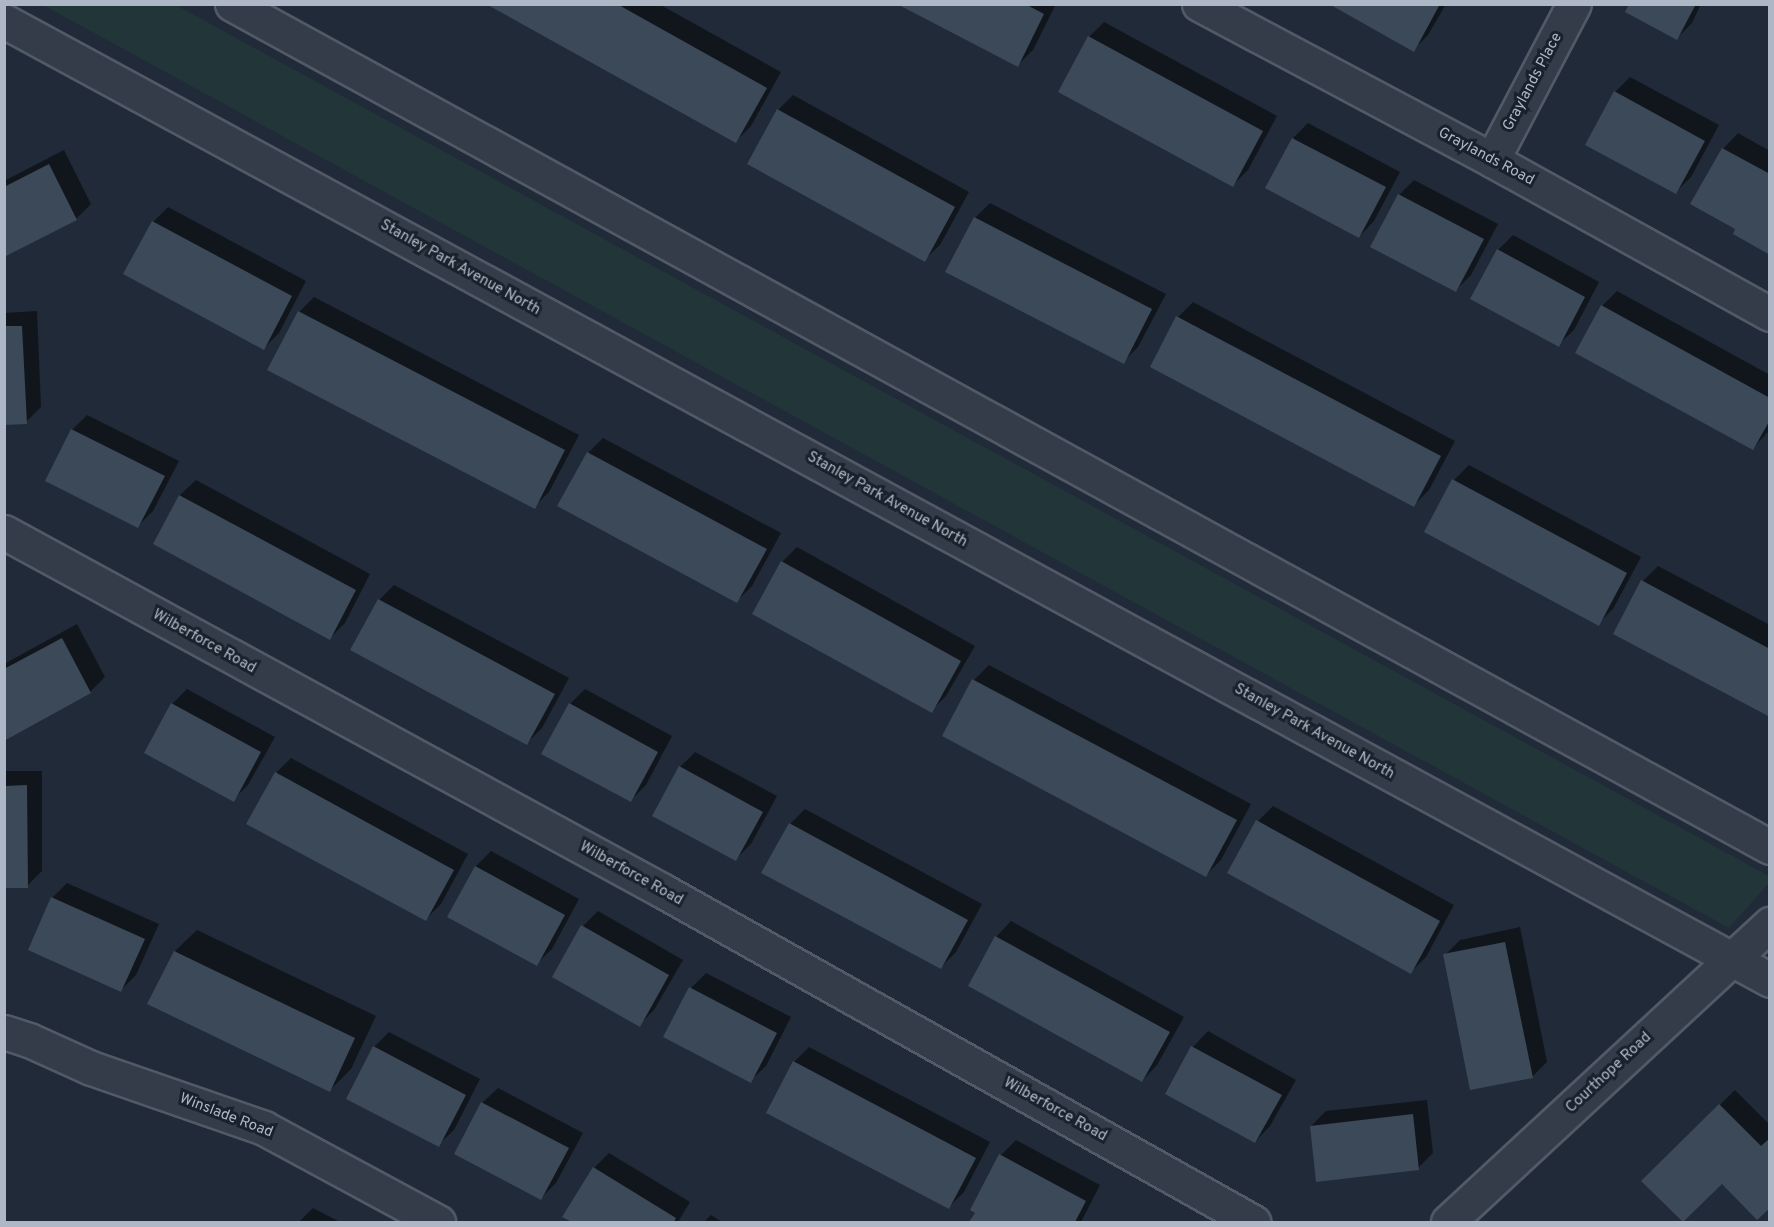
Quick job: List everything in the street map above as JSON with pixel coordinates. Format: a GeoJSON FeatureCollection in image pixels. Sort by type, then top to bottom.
{"type":"FeatureCollection","features":[{"type":"Feature","properties":{"kind":"street"},"geometry":{"type":"LineString","coordinates":[[232,4],[1770,847]]}},
{"type":"Feature","properties":{"kind":"street","name":"Graylands Road"},"geometry":{"type":"LineString","coordinates":[[1199,4],[1492,160],[1770,314]]}},
{"type":"Feature","properties":{"kind":"street","name":"Graylands Place"},"geometry":{"type":"LineString","coordinates":[[1492,160],[1574,4]]}},
{"type":"Feature","properties":{"kind":"street","name":"Stanley Park Avenue North"},"geometry":{"type":"LineString","coordinates":[[4,21],[1770,980]]}},
{"type":"Feature","properties":{"kind":"street","name":"Wilberforce Road"},"geometry":{"type":"LineString","coordinates":[[4,532],[684,903],[1253,1222]]}},
{"type":"Feature","properties":{"kind":"street","name":"Courthope Road"},"geometry":{"type":"LineString","coordinates":[[1448,1222],[1770,924]]}},
{"type":"Feature","properties":{"kind":"street","name":"Winslade Road"},"geometry":{"type":"LineString","coordinates":[[4,1032],[29,1040],[91,1068],[264,1128],[438,1222]]}},
{"type":"Feature","properties":{"kind":"green space"},"geometry":{"type":"Polygon","coordinates":[[[43,5],[176,5],[1769,876],[1769,883],[1729,928],[43,5]]]}},
{"type":"Feature","properties":{"kind":"building"},"geometry":{"type":"Polygon","coordinates":[[[486,4],[617,4],[767,88],[736,143],[486,4]]]}},
{"type":"Feature","properties":{"kind":"building"},"geometry":{"type":"Polygon","coordinates":[[[897,4],[1025,4],[1044,14],[1018,67],[897,4]]]}},
{"type":"Feature","properties":{"kind":"building"},"geometry":{"type":"Polygon","coordinates":[[[1329,4],[1440,4],[1414,52],[1329,4]]]}},
{"type":"Feature","properties":{"kind":"building"},"geometry":{"type":"Polygon","coordinates":[[[1629,4],[1696,4],[1677,40],[1625,12],[1629,4]]]}},
{"type":"Feature","properties":{"kind":"building"},"geometry":{"type":"Polygon","coordinates":[[[1088,36],[1263,131],[1233,187],[1058,92],[1088,36]]]}},
{"type":"Feature","properties":{"kind":"building"},"geometry":{"type":"Polygon","coordinates":[[[1614,91],[1705,141],[1676,194],[1585,145],[1614,91]]]}},
{"type":"Feature","properties":{"kind":"building"},"geometry":{"type":"Polygon","coordinates":[[[777,109],[955,207],[925,262],[747,164],[777,109]]]}},
{"type":"Feature","properties":{"kind":"building"},"geometry":{"type":"Polygon","coordinates":[[[1292,138],[1386,187],[1359,238],[1265,188],[1292,138]]]}},
{"type":"Feature","properties":{"kind":"building"},"geometry":{"type":"Polygon","coordinates":[[[1722,148],[1770,174],[1770,255],[1733,234],[1735,229],[1690,204],[1722,148]]]}},
{"type":"Feature","properties":{"kind":"building"},"geometry":{"type":"Polygon","coordinates":[[[49,164],[77,220],[4,257],[4,187],[49,164]]]}},
{"type":"Feature","properties":{"kind":"building"},"geometry":{"type":"Polygon","coordinates":[[[1398,194],[1484,239],[1456,292],[1370,247],[1398,194]]]}},
{"type":"Feature","properties":{"kind":"building"},"geometry":{"type":"Polygon","coordinates":[[[974,217],[1152,309],[1124,364],[945,272],[974,217]]]}},
{"type":"Feature","properties":{"kind":"building"},"geometry":{"type":"Polygon","coordinates":[[[152,221],[292,296],[264,350],[123,274],[152,221]]]}},
{"type":"Feature","properties":{"kind":"building"},"geometry":{"type":"Polygon","coordinates":[[[1497,249],[1585,297],[1559,347],[1470,299],[1497,249]]]}},
{"type":"Feature","properties":{"kind":"building"},"geometry":{"type":"Polygon","coordinates":[[[1601,305],[1770,398],[1770,420],[1753,450],[1575,353],[1601,305]]]}},
{"type":"Feature","properties":{"kind":"building"},"geometry":{"type":"Polygon","coordinates":[[[298,311],[565,450],[535,509],[267,370],[298,311]]]}},
{"type":"Feature","properties":{"kind":"building"},"geometry":{"type":"Polygon","coordinates":[[[1176,316],[1441,456],[1414,507],[1150,367],[1176,316]]]}},
{"type":"Feature","properties":{"kind":"building"},"geometry":{"type":"Polygon","coordinates":[[[4,326],[22,326],[27,424],[4,425],[4,326]]]}},
{"type":"Feature","properties":{"kind":"building"},"geometry":{"type":"Polygon","coordinates":[[[71,429],[165,476],[138,528],[45,481],[71,429]]]}},
{"type":"Feature","properties":{"kind":"building"},"geometry":{"type":"Polygon","coordinates":[[[587,452],[767,549],[737,603],[557,506],[587,452]]]}},
{"type":"Feature","properties":{"kind":"building"},"geometry":{"type":"Polygon","coordinates":[[[1452,479],[1627,573],[1599,626],[1424,532],[1452,479]]]}},
{"type":"Feature","properties":{"kind":"building"},"geometry":{"type":"Polygon","coordinates":[[[179,495],[356,590],[330,640],[153,544],[179,495]]]}},
{"type":"Feature","properties":{"kind":"building"},"geometry":{"type":"Polygon","coordinates":[[[781,561],[961,661],[932,713],[752,614],[781,561]]]}},
{"type":"Feature","properties":{"kind":"building"},"geometry":{"type":"Polygon","coordinates":[[[1641,580],[1770,649],[1770,717],[1613,634],[1641,580]]]}},
{"type":"Feature","properties":{"kind":"building"},"geometry":{"type":"Polygon","coordinates":[[[378,599],[555,694],[527,745],[350,650],[378,599]]]}},
{"type":"Feature","properties":{"kind":"building"},"geometry":{"type":"Polygon","coordinates":[[[62,638],[91,693],[4,741],[4,669],[62,638]]]}},
{"type":"Feature","properties":{"kind":"building"},"geometry":{"type":"Polygon","coordinates":[[[972,679],[1237,820],[1206,877],[942,736],[972,679]]]}},
{"type":"Feature","properties":{"kind":"building"},"geometry":{"type":"Polygon","coordinates":[[[171,703],[261,752],[234,802],[144,753],[171,703]]]}},
{"type":"Feature","properties":{"kind":"building"},"geometry":{"type":"Polygon","coordinates":[[[569,703],[658,752],[631,802],[541,754],[569,703]]]}},
{"type":"Feature","properties":{"kind":"building"},"geometry":{"type":"Polygon","coordinates":[[[679,766],[763,812],[736,861],[652,816],[679,766]]]}},
{"type":"Feature","properties":{"kind":"building"},"geometry":{"type":"Polygon","coordinates":[[[275,772],[454,870],[426,921],[246,824],[275,772]]]}},
{"type":"Feature","properties":{"kind":"building"},"geometry":{"type":"Polygon","coordinates":[[[27,785],[28,888],[4,888],[4,786],[27,785]]]}},
{"type":"Feature","properties":{"kind":"building"},"geometry":{"type":"Polygon","coordinates":[[[1256,820],[1440,921],[1411,974],[1227,873],[1256,820]]]}},
{"type":"Feature","properties":{"kind":"building"},"geometry":{"type":"Polygon","coordinates":[[[789,823],[968,920],[941,969],[761,873],[789,823]]]}},
{"type":"Feature","properties":{"kind":"building"},"geometry":{"type":"Polygon","coordinates":[[[475,866],[565,915],[537,966],[447,917],[475,866]]]}},
{"type":"Feature","properties":{"kind":"building"},"geometry":{"type":"Polygon","coordinates":[[[51,897],[145,939],[121,992],[28,950],[51,897]]]}},
{"type":"Feature","properties":{"kind":"building"},"geometry":{"type":"Polygon","coordinates":[[[581,925],[669,975],[640,1027],[552,977],[581,925]]]}},
{"type":"Feature","properties":{"kind":"building"},"geometry":{"type":"Polygon","coordinates":[[[995,936],[1170,1032],[1142,1082],[968,986],[995,936]]]}},
{"type":"Feature","properties":{"kind":"building"},"geometry":{"type":"Polygon","coordinates":[[[1505,942],[1533,1078],[1470,1090],[1443,954],[1505,942]]]}},
{"type":"Feature","properties":{"kind":"building"},"geometry":{"type":"Polygon","coordinates":[[[174,951],[355,1038],[330,1092],[147,1004],[174,951]]]}},
{"type":"Feature","properties":{"kind":"building"},"geometry":{"type":"Polygon","coordinates":[[[689,987],[777,1033],[751,1083],[663,1037],[689,987]]]}},
{"type":"Feature","properties":{"kind":"building"},"geometry":{"type":"Polygon","coordinates":[[[373,1046],[466,1095],[439,1147],[346,1099],[373,1046]]]}},
{"type":"Feature","properties":{"kind":"building"},"geometry":{"type":"Polygon","coordinates":[[[1191,1046],[1282,1095],[1255,1143],[1165,1094],[1191,1046]]]}},
{"type":"Feature","properties":{"kind":"building"},"geometry":{"type":"Polygon","coordinates":[[[793,1061],[976,1158],[949,1209],[766,1113],[793,1061]]]}},
{"type":"Feature","properties":{"kind":"building"},"geometry":{"type":"Polygon","coordinates":[[[481,1102],[569,1148],[541,1200],[454,1154],[481,1102]]]}},
{"type":"Feature","properties":{"kind":"building"},"geometry":{"type":"Polygon","coordinates":[[[1719,1104],[1761,1146],[1770,1138],[1770,1208],[1757,1220],[1722,1184],[1683,1222],[1641,1181],[1719,1104]]]}},
{"type":"Feature","properties":{"kind":"building"},"geometry":{"type":"Polygon","coordinates":[[[1413,1114],[1419,1170],[1316,1182],[1310,1126],[1413,1114]]]}},
{"type":"Feature","properties":{"kind":"building"},"geometry":{"type":"Polygon","coordinates":[[[999,1154],[1086,1201],[1075,1222],[969,1222],[975,1213],[970,1210],[999,1154]]]}},
{"type":"Feature","properties":{"kind":"building"},"geometry":{"type":"Polygon","coordinates":[[[593,1167],[676,1218],[674,1222],[572,1222],[562,1217],[593,1167]]]}}]}
